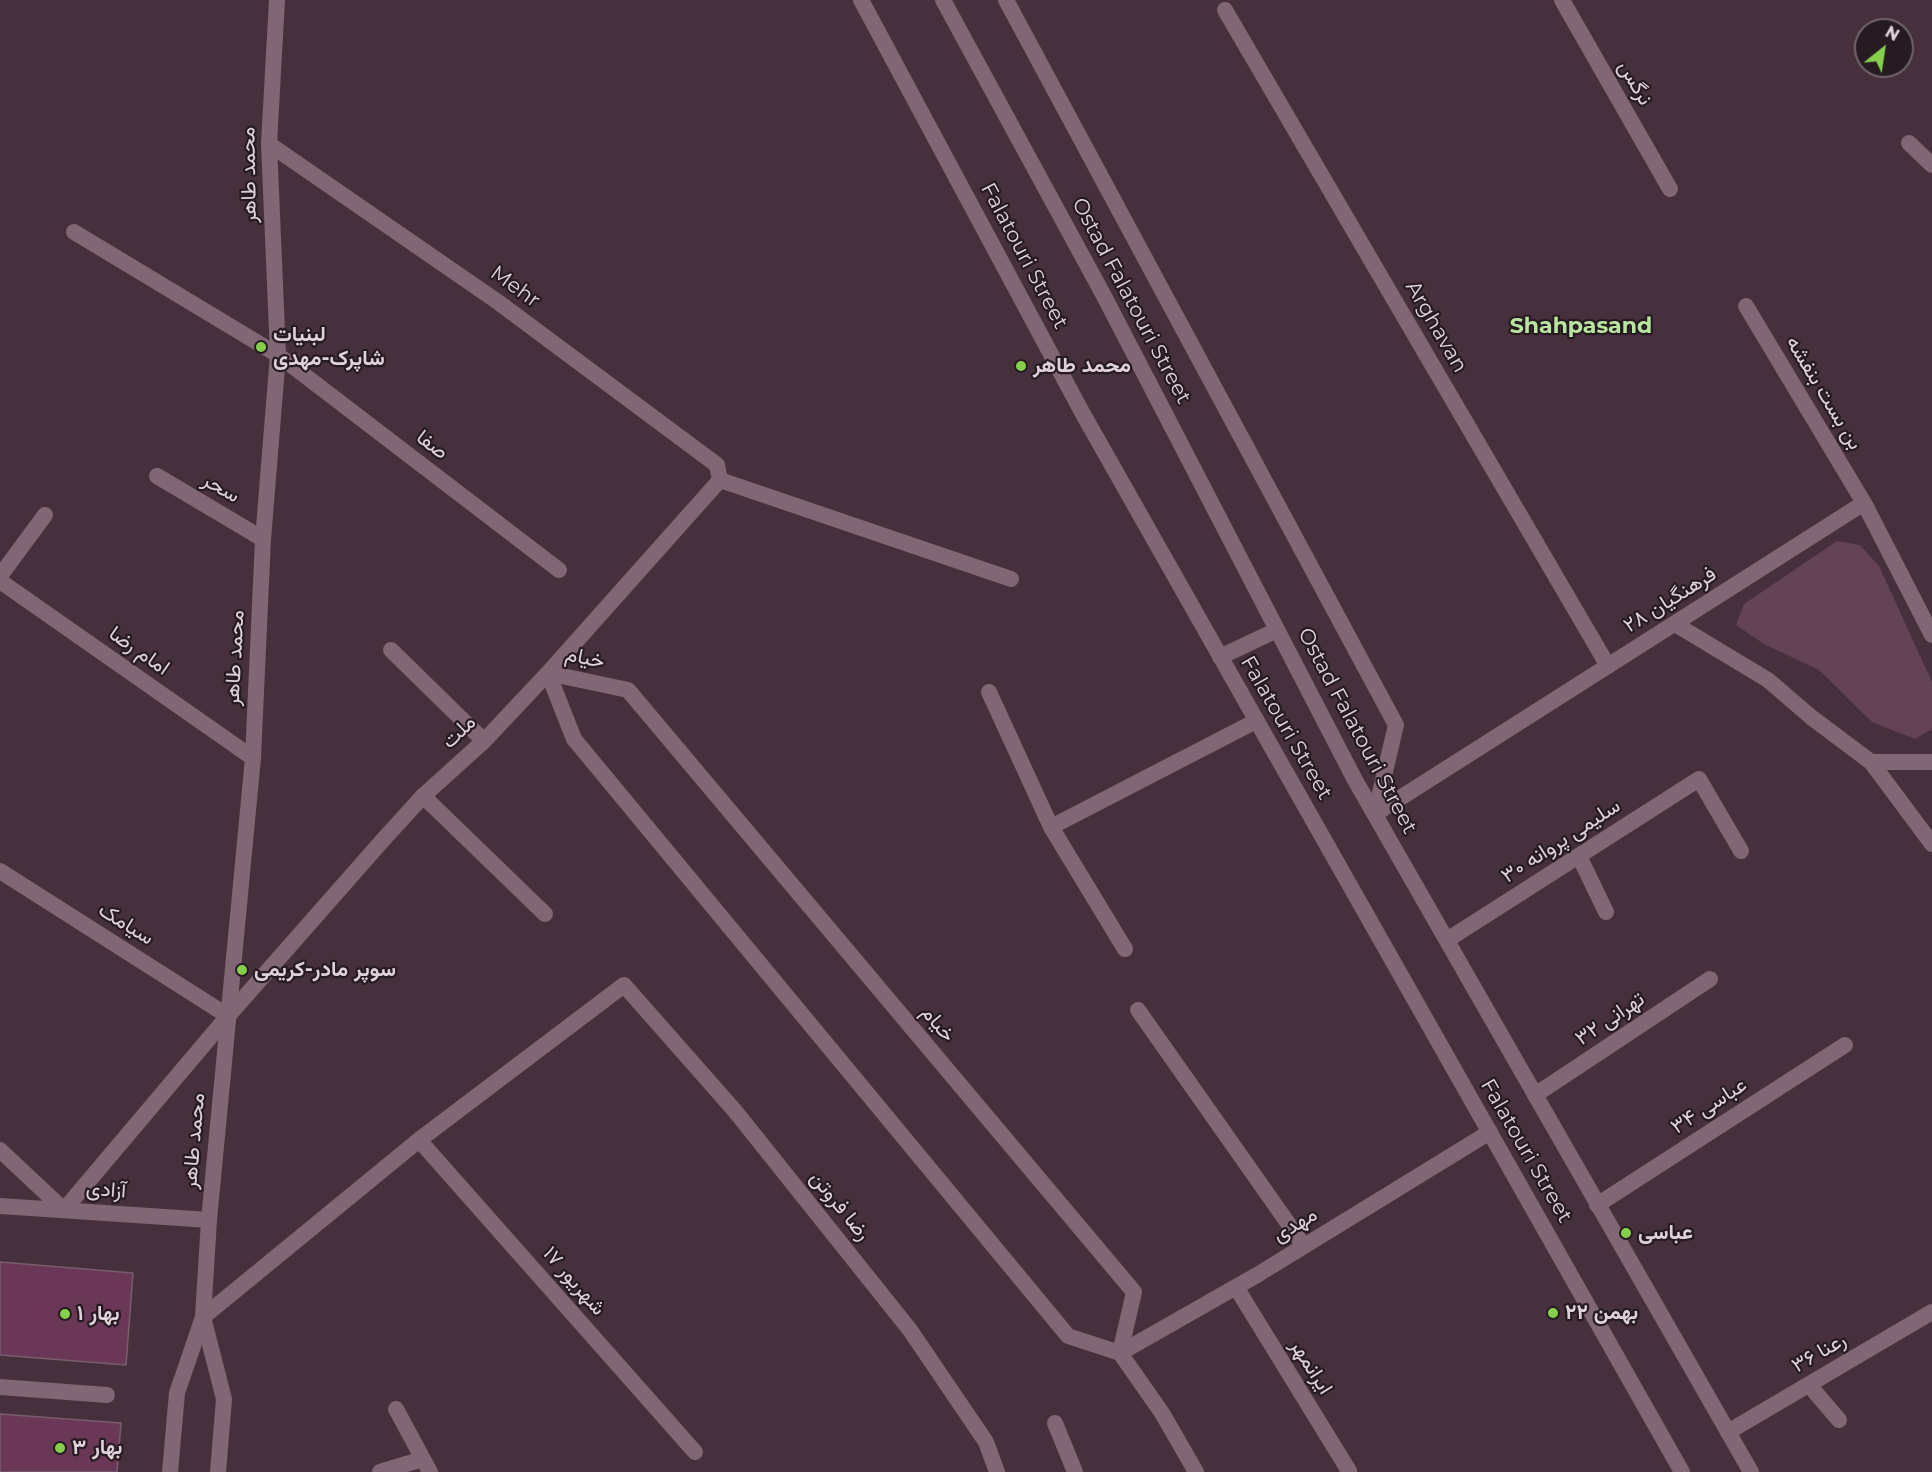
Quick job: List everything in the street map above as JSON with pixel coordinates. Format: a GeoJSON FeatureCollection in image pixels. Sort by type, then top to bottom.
{"type":"FeatureCollection","features":[{"type":"Feature","properties":{"kind":"street","name":"محمد طاهر"},"geometry":{"type":"LineString","coordinates":[[170,1472],[177,1393],[203,1317],[209,1220],[253,758],[263,539],[278,355],[269,144],[276,0]]}},
{"type":"Feature","properties":{"kind":"street","name":"Falatouri Street"},"geometry":{"type":"LineString","coordinates":[[861,0],[1083,414],[1682,1472]]}},
{"type":"Feature","properties":{"kind":"street","name":"Ostad Falatouri Street"},"geometry":{"type":"LineString","coordinates":[[943,0],[1104,297],[1375,814],[1751,1472]]}},
{"type":"Feature","properties":{"kind":"street"},"geometry":{"type":"LineString","coordinates":[[1006,0],[1396,725],[1375,814]]}},
{"type":"Feature","properties":{"kind":"street","name":"نرگس"},"geometry":{"type":"LineString","coordinates":[[1562,0],[1670,189]]}},
{"type":"Feature","properties":{"kind":"street","name":"Arghavan"},"geometry":{"type":"LineString","coordinates":[[1225,10],[1608,666]]}},
{"type":"Feature","properties":{"kind":"street"},"geometry":{"type":"LineString","coordinates":[[1909,143],[1932,165]]}},
{"type":"Feature","properties":{"kind":"street","name":"Mehr"},"geometry":{"type":"LineString","coordinates":[[269,144],[498,302],[708,458],[717,465],[720,480]]}},
{"type":"Feature","properties":{"kind":"street","name":"صفا"},"geometry":{"type":"LineString","coordinates":[[74,232],[278,355],[560,570]]}},
{"type":"Feature","properties":{"kind":"street","name":"بن بست بنفشه"},"geometry":{"type":"LineString","coordinates":[[1746,306],[1864,503]]}},
{"type":"Feature","properties":{"kind":"street","name":"سحر"},"geometry":{"type":"LineString","coordinates":[[157,476],[263,539]]}},
{"type":"Feature","properties":{"kind":"street"},"geometry":{"type":"LineString","coordinates":[[720,480],[1011,579]]}},
{"type":"Feature","properties":{"kind":"street","name":"ملت"},"geometry":{"type":"LineString","coordinates":[[64,1210],[228,1016],[423,796],[484,741],[548,673],[720,480]]}},
{"type":"Feature","properties":{"kind":"street"},"geometry":{"type":"LineString","coordinates":[[1864,503],[1932,634]]}},
{"type":"Feature","properties":{"kind":"street","name":"فرهنگیان ۲۸"},"geometry":{"type":"LineString","coordinates":[[1375,814],[1864,503]]}},
{"type":"Feature","properties":{"kind":"street"},"geometry":{"type":"LineString","coordinates":[[0,576],[45,515]]}},
{"type":"Feature","properties":{"kind":"street","name":"امام رضا"},"geometry":{"type":"LineString","coordinates":[[0,581],[253,758]]}},
{"type":"Feature","properties":{"kind":"street"},"geometry":{"type":"LineString","coordinates":[[1675,624],[1768,680],[1811,717],[1871,762],[1932,844]]}},
{"type":"Feature","properties":{"kind":"street"},"geometry":{"type":"LineString","coordinates":[[1220,657],[1277,630]]}},
{"type":"Feature","properties":{"kind":"street"},"geometry":{"type":"LineString","coordinates":[[391,650],[484,741]]}},
{"type":"Feature","properties":{"kind":"street","name":"خیام"},"geometry":{"type":"LineString","coordinates":[[548,673],[628,690],[1134,1292],[1120,1353],[1068,1336],[574,739],[548,673]]}},
{"type":"Feature","properties":{"kind":"street"},"geometry":{"type":"LineString","coordinates":[[989,692],[1051,827],[1125,949]]}},
{"type":"Feature","properties":{"kind":"street"},"geometry":{"type":"LineString","coordinates":[[1051,827],[1256,721]]}},
{"type":"Feature","properties":{"kind":"street"},"geometry":{"type":"LineString","coordinates":[[1871,762],[1932,762]]}},
{"type":"Feature","properties":{"kind":"street","name":"سلیمی پروانه ۳۰"},"geometry":{"type":"LineString","coordinates":[[1447,940],[1699,779],[1741,851]]}},
{"type":"Feature","properties":{"kind":"street"},"geometry":{"type":"LineString","coordinates":[[423,796],[545,914]]}},
{"type":"Feature","properties":{"kind":"street"},"geometry":{"type":"LineString","coordinates":[[1579,856],[1606,912]]}},
{"type":"Feature","properties":{"kind":"street","name":"سیامک"},"geometry":{"type":"LineString","coordinates":[[0,871],[228,1016]]}},
{"type":"Feature","properties":{"kind":"street","name":"تهرانی ۳۲"},"geometry":{"type":"LineString","coordinates":[[1535,1095],[1710,979]]}},
{"type":"Feature","properties":{"kind":"street","name":"رضا فروتن"},"geometry":{"type":"LineString","coordinates":[[419,1140],[624,985],[735,1111],[910,1330],[986,1442],[997,1472]]}},
{"type":"Feature","properties":{"kind":"street"},"geometry":{"type":"LineString","coordinates":[[1138,1010],[1304,1246]]}},
{"type":"Feature","properties":{"kind":"street","name":"عباسی ۳۴"},"geometry":{"type":"LineString","coordinates":[[1597,1205],[1845,1045]]}},
{"type":"Feature","properties":{"kind":"street","name":"مهدی"},"geometry":{"type":"LineString","coordinates":[[1120,1353],[1236,1287],[1490,1132]]}},
{"type":"Feature","properties":{"kind":"street"},"geometry":{"type":"LineString","coordinates":[[203,1317],[419,1140]]}},
{"type":"Feature","properties":{"kind":"street","name":"۱۷ شهریور"},"geometry":{"type":"LineString","coordinates":[[419,1140],[695,1452]]}},
{"type":"Feature","properties":{"kind":"street"},"geometry":{"type":"LineString","coordinates":[[0,1150],[64,1210]]}},
{"type":"Feature","properties":{"kind":"street","name":"آزادی"},"geometry":{"type":"LineString","coordinates":[[0,1206],[209,1220]]}},
{"type":"Feature","properties":{"kind":"street","name":"ایرانمهر"},"geometry":{"type":"LineString","coordinates":[[1236,1287],[1349,1471]]}},
{"type":"Feature","properties":{"kind":"street","name":"رعنا ۳۶"},"geometry":{"type":"LineString","coordinates":[[1728,1432],[1932,1312]]}},
{"type":"Feature","properties":{"kind":"street","name":"محمد طاهر"},"geometry":{"type":"LineString","coordinates":[[203,1317],[224,1399],[218,1472]]}},
{"type":"Feature","properties":{"kind":"street"},"geometry":{"type":"LineString","coordinates":[[1120,1353],[1162,1413],[1196,1472]]}},
{"type":"Feature","properties":{"kind":"street"},"geometry":{"type":"LineString","coordinates":[[1809,1384],[1839,1420]]}},
{"type":"Feature","properties":{"kind":"street"},"geometry":{"type":"LineString","coordinates":[[0,1387],[107,1395]]}},
{"type":"Feature","properties":{"kind":"street"},"geometry":{"type":"LineString","coordinates":[[380,1472],[427,1466],[396,1409]]}},
{"type":"Feature","properties":{"kind":"street"},"geometry":{"type":"LineString","coordinates":[[1055,1422],[1075,1472]]}},
{"type":"Feature","properties":{"kind":"shaded area"},"geometry":{"type":"Polygon","coordinates":[[[1837,541],[1860,545],[1879,566],[1932,682],[1932,729],[1915,739],[1872,722],[1819,670],[1764,644],[1736,625],[1744,604],[1837,541]]]}},
{"type":"Feature","properties":{"kind":"building","name":"بهار ۱"},"geometry":{"type":"Polygon","coordinates":[[[0,1262],[133,1273],[126,1365],[0,1355],[0,1262]]]}},
{"type":"Feature","properties":{"kind":"building","name":"بهار ۳"},"geometry":{"type":"Polygon","coordinates":[[[0,1414],[121,1423],[117,1472],[0,1472],[0,1414]]]}},
{"type":"Feature","properties":{"kind":"place","name":"لبنیات شاپرک-مهدی"},"geometry":{"type":"Point","coordinates":[261,347]}},
{"type":"Feature","properties":{"kind":"place","name":"محمد طاهر"},"geometry":{"type":"Point","coordinates":[1021,366]}},
{"type":"Feature","properties":{"kind":"place","name":"سوپر مادر-کریمی"},"geometry":{"type":"Point","coordinates":[242,970]}},
{"type":"Feature","properties":{"kind":"place","name":"عباسی"},"geometry":{"type":"Point","coordinates":[1626,1233]}},
{"type":"Feature","properties":{"kind":"place","name":"۲۲ بهمن"},"geometry":{"type":"Point","coordinates":[1553,1313]}},
{"type":"Feature","properties":{"kind":"place","name":"بهار ۱"},"geometry":{"type":"Point","coordinates":[65,1314]}},
{"type":"Feature","properties":{"kind":"place","name":"بهار ۳"},"geometry":{"type":"Point","coordinates":[60,1448]}},
{"type":"Feature","properties":{"kind":"district","name":"Shahpasand"},"geometry":{"type":"Point","coordinates":[1581,327]}}]}
